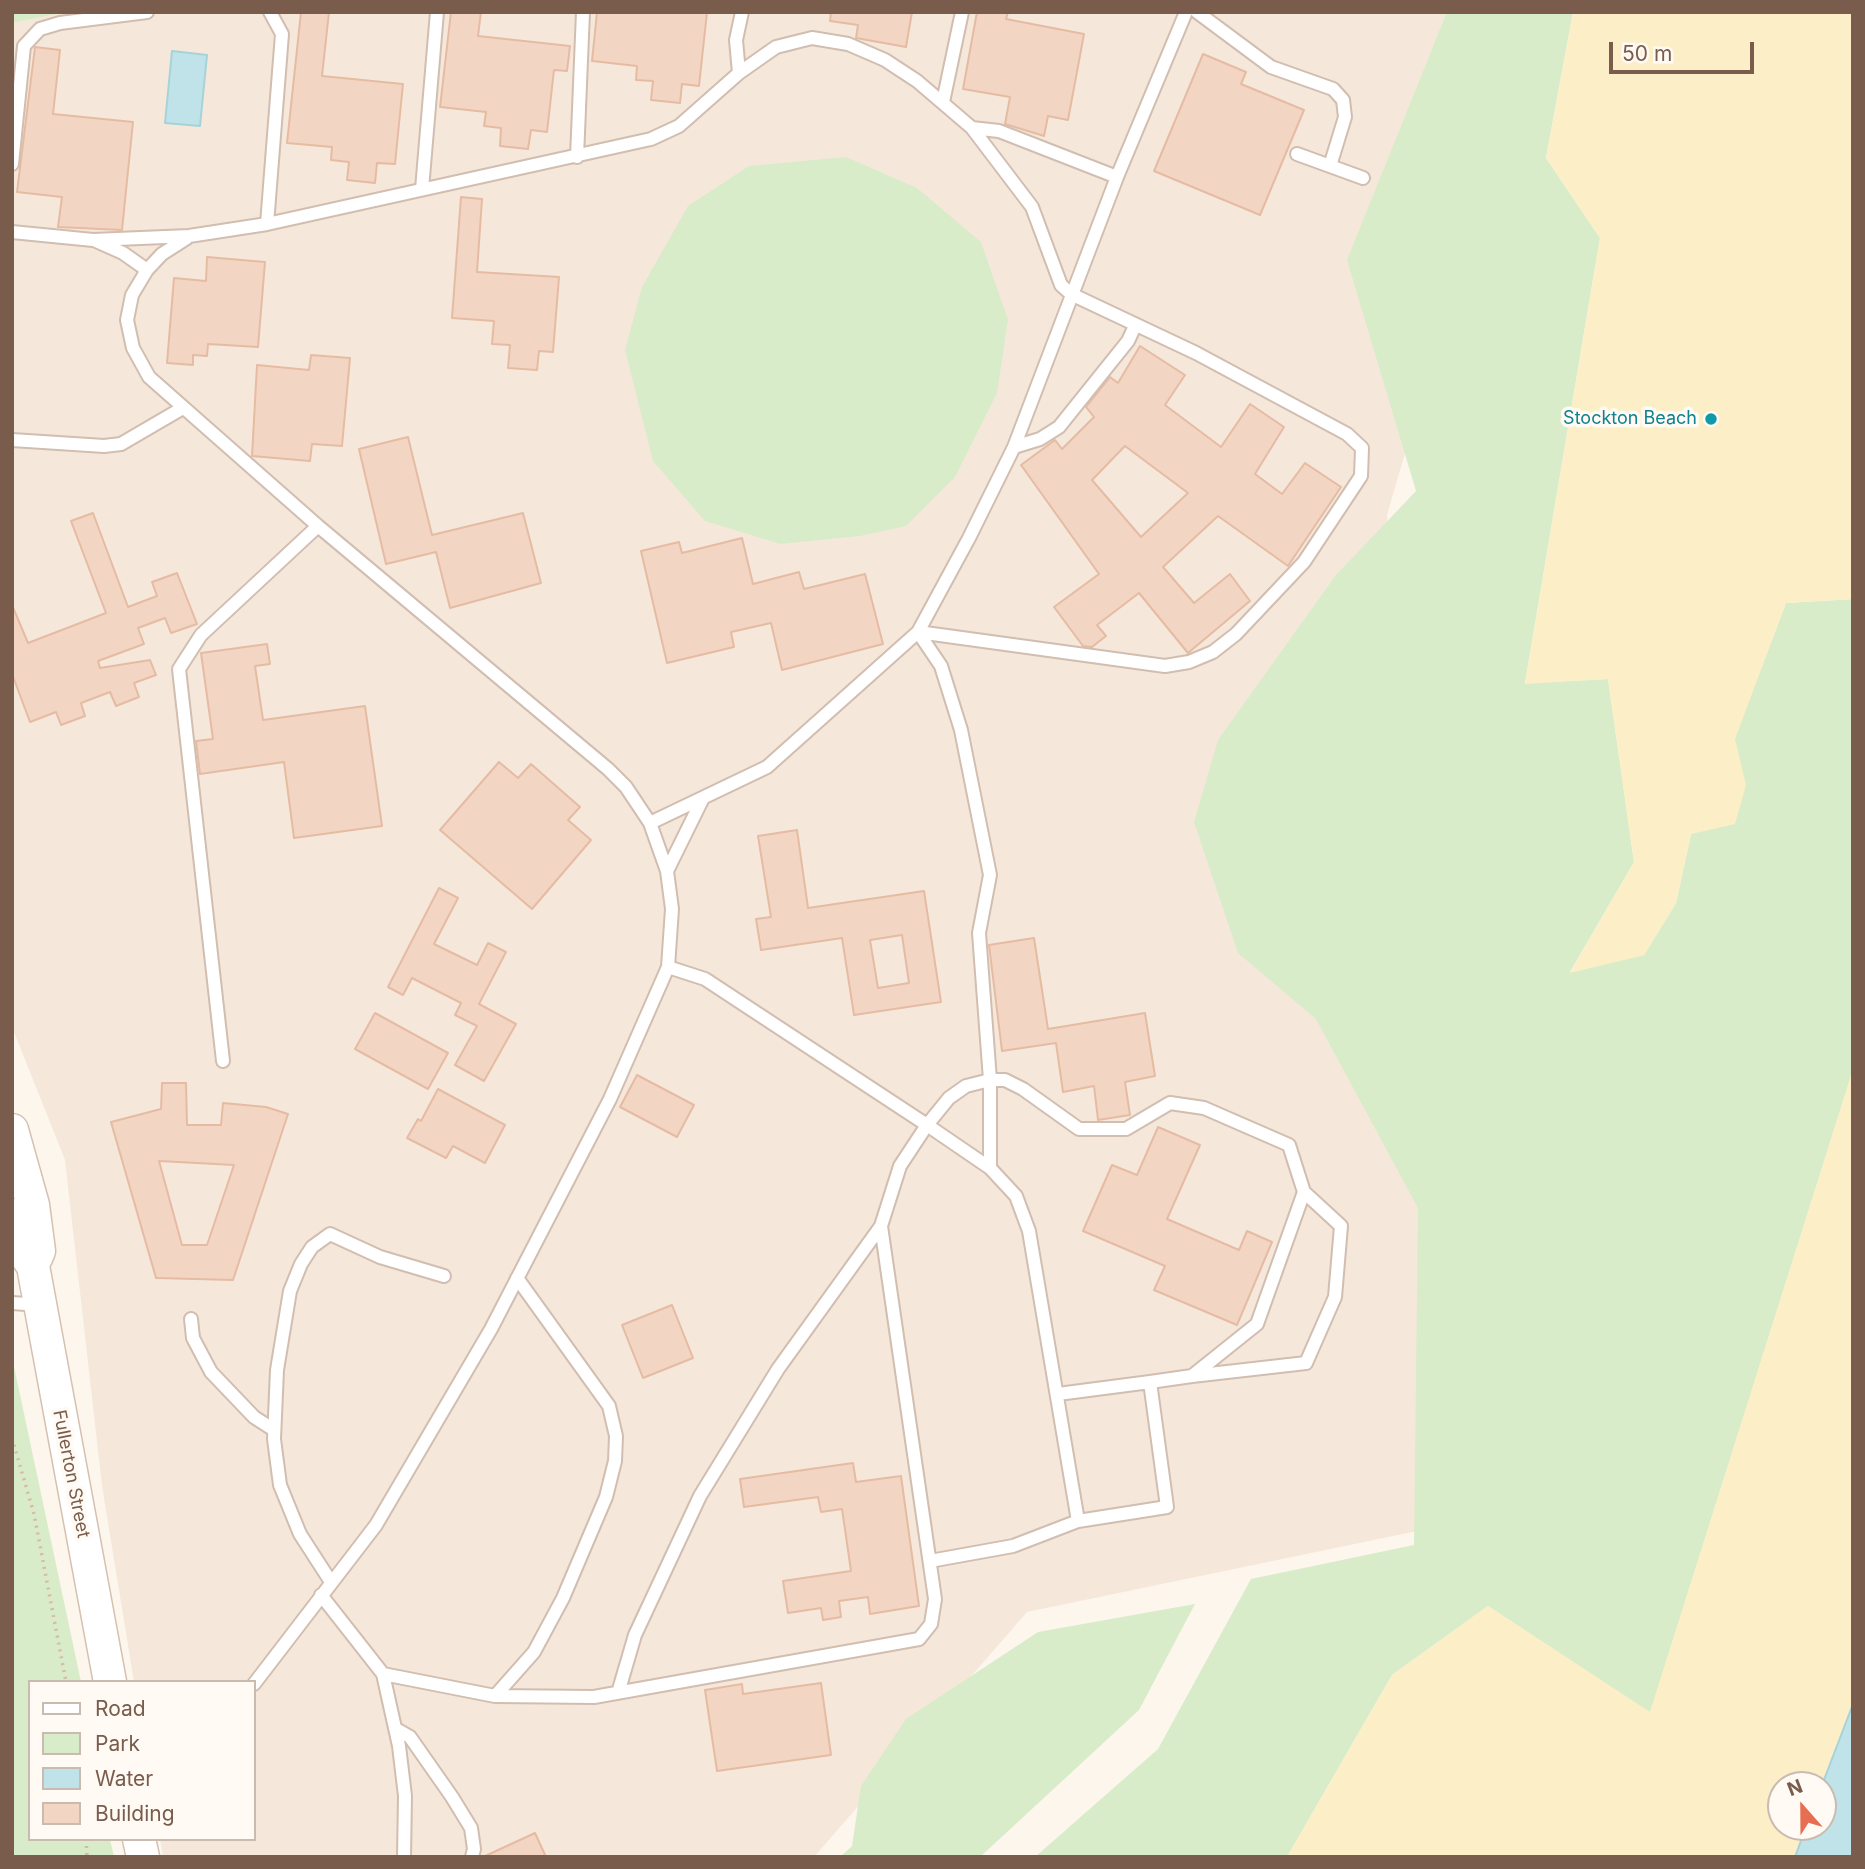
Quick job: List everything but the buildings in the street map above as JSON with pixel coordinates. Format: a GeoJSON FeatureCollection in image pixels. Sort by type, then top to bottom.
{"type":"FeatureCollection","features":[{"type":"Feature","properties":{"kind":"main road","name":"Fullerton Street"},"geometry":{"type":"LineString","coordinates":[[12,1130],[25,1170],[39,1251],[33,1266],[26,1304],[110,1680]]}},
{"type":"Feature","properties":{"kind":"main road","name":"Fullerton Street"},"geometry":{"type":"LineString","coordinates":[[12,1215],[20,1247],[33,1266]]}},
{"type":"Feature","properties":{"kind":"lane"},"geometry":{"type":"LineString","coordinates":[[12,164],[24,46],[40,29],[60,23],[147,12]]}},
{"type":"Feature","properties":{"kind":"lane"},"geometry":{"type":"LineString","coordinates":[[267,224],[282,34],[270,12]]}},
{"type":"Feature","properties":{"kind":"lane"},"geometry":{"type":"LineString","coordinates":[[422,189],[437,12]]}},
{"type":"Feature","properties":{"kind":"lane"},"geometry":{"type":"LineString","coordinates":[[576,157],[583,12]]}},
{"type":"Feature","properties":{"kind":"lane"},"geometry":{"type":"LineString","coordinates":[[738,73],[736,40],[742,12]]}},
{"type":"Feature","properties":{"kind":"lane"},"geometry":{"type":"LineString","coordinates":[[943,102],[962,12]]}},
{"type":"Feature","properties":{"kind":"lane"},"geometry":{"type":"LineString","coordinates":[[650,822],[767,767],[918,632],[1014,447],[1117,177],[1186,12]]}},
{"type":"Feature","properties":{"kind":"lane"},"geometry":{"type":"LineString","coordinates":[[1196,12],[1271,67],[1333,89],[1343,100],[1345,117],[1330,166]]}},
{"type":"Feature","properties":{"kind":"lane"},"geometry":{"type":"LineString","coordinates":[[12,232],[93,240],[190,236],[267,224],[651,139],[679,126],[738,73],[776,47],[812,38],[848,44],[886,60],[943,102],[972,128],[1032,207],[1061,285],[1072,294],[1196,353],[1347,434],[1362,448],[1361,477],[1304,562],[1236,634],[1213,652],[1188,662],[1165,666],[918,632]]}},
{"type":"Feature","properties":{"kind":"lane"},"geometry":{"type":"LineString","coordinates":[[972,128],[999,131],[1117,177]]}},
{"type":"Feature","properties":{"kind":"lane"},"geometry":{"type":"LineString","coordinates":[[1297,154],[1363,178]]}},
{"type":"Feature","properties":{"kind":"lane"},"geometry":{"type":"LineString","coordinates":[[190,236],[162,254],[146,270],[132,295],[127,320],[133,348],[149,377],[181,409],[626,786],[650,822],[667,871],[673,909],[668,967],[610,1099],[517,1278],[376,1525],[256,1681]]}},
{"type":"Feature","properties":{"kind":"lane"},"geometry":{"type":"LineString","coordinates":[[93,240],[123,253],[146,270]]}},
{"type":"Feature","properties":{"kind":"lane"},"geometry":{"type":"LineString","coordinates":[[1014,447],[1040,439],[1059,427],[1128,341],[1135,326]]}},
{"type":"Feature","properties":{"kind":"lane"},"geometry":{"type":"LineString","coordinates":[[12,439],[104,446],[121,444],[181,409]]}},
{"type":"Feature","properties":{"kind":"lane"},"geometry":{"type":"LineString","coordinates":[[223,1061],[179,669],[209,626],[318,526]]}},
{"type":"Feature","properties":{"kind":"lane"},"geometry":{"type":"LineString","coordinates":[[918,632],[941,666],[961,730],[990,875],[979,933],[990,1080],[990,1168]]}},
{"type":"Feature","properties":{"kind":"lane"},"geometry":{"type":"LineString","coordinates":[[667,871],[703,798]]}},
{"type":"Feature","properties":{"kind":"lane"},"geometry":{"type":"LineString","coordinates":[[668,967],[705,978],[990,1168],[1016,1196],[1029,1231],[1078,1521]]}},
{"type":"Feature","properties":{"kind":"lane"},"geometry":{"type":"LineString","coordinates":[[618,1693],[635,1635],[701,1496],[778,1369],[881,1226],[900,1166],[949,1098],[966,1086],[990,1080],[1005,1080],[1023,1089],[1079,1129],[1126,1129],[1170,1103],[1205,1108],[1289,1144],[1304,1192],[1341,1226],[1335,1297],[1306,1363],[1058,1394]]}},
{"type":"Feature","properties":{"kind":"lane"},"geometry":{"type":"LineString","coordinates":[[1192,1376],[1257,1324],[1304,1192]]}},
{"type":"Feature","properties":{"kind":"lane"},"geometry":{"type":"LineString","coordinates":[[383,1674],[495,1696],[594,1697],[919,1639],[931,1625],[935,1600],[881,1226]]}},
{"type":"Feature","properties":{"kind":"lane"},"geometry":{"type":"LineString","coordinates":[[331,1582],[300,1534],[279,1485],[274,1430],[284,1313],[301,1264],[312,1247],[330,1234],[380,1257],[444,1276]]}},
{"type":"Feature","properties":{"kind":"lane"},"geometry":{"type":"LineString","coordinates":[[495,1696],[534,1652],[564,1598],[606,1497],[615,1461],[616,1436],[609,1406],[517,1278]]}},
{"type":"Feature","properties":{"kind":"lane"},"geometry":{"type":"LineString","coordinates":[[191,1319],[193,1338],[212,1372],[254,1417],[274,1430]]}},
{"type":"Feature","properties":{"kind":"lane"},"geometry":{"type":"LineString","coordinates":[[930,1561],[1013,1546],[1078,1521],[1167,1507],[1150,1382]]}},
{"type":"Feature","properties":{"kind":"lane"},"geometry":{"type":"LineString","coordinates":[[321,1595],[383,1674],[396,1729],[405,1796],[404,1857]]}},
{"type":"Feature","properties":{"kind":"lane"},"geometry":{"type":"LineString","coordinates":[[396,1729],[410,1737],[471,1828],[474,1849],[472,1857]]}},
{"type":"Feature","properties":{"kind":"path"},"geometry":{"type":"LineString","coordinates":[[12,1438],[34,1514],[66,1680]]}},
{"type":"Feature","properties":{"kind":"shaded area"},"geometry":{"type":"Polygon","coordinates":[[[67,12],[1534,12],[1387,515],[1475,1519],[1027,1612],[814,1857],[163,1857],[160,1841],[256,1841],[256,1680],[134,1680],[102,1486],[65,1160],[12,1027],[12,23],[67,12]]]}},
{"type":"Feature","properties":{"kind":"green space"},"geometry":{"type":"Polygon","coordinates":[[[12,12],[67,12],[12,23],[12,12]]]}},
{"type":"Feature","properties":{"kind":"green space"},"geometry":{"type":"Polygon","coordinates":[[[1447,12],[1573,12],[1546,158],[1600,238],[1525,683],[1608,679],[1634,862],[1570,972],[1644,955],[1676,903],[1691,834],[1745,784],[1734,739],[1786,603],[1853,599],[1853,1070],[1650,1713],[1488,1606],[1392,1675],[1287,1857],[1035,1857],[1158,1749],[1251,1579],[1414,1545],[1418,1208],[1316,1019],[1238,953],[1194,822],[1218,740],[1336,575],[1416,491],[1347,260],[1447,12]]]}},
{"type":"Feature","properties":{"kind":"green space"},"geometry":{"type":"Polygon","coordinates":[[[846,157],[917,188],[981,242],[1008,320],[997,393],[955,477],[906,526],[860,536],[780,544],[705,521],[653,461],[625,350],[642,287],[688,206],[749,166],[846,157]]]}},
{"type":"Feature","properties":{"kind":"green space"},"geometry":{"type":"Polygon","coordinates":[[[12,1357],[81,1680],[28,1680],[28,1841],[110,1841],[114,1857],[12,1857],[12,1357]]]}},
{"type":"Feature","properties":{"kind":"green space"},"geometry":{"type":"Polygon","coordinates":[[[1195,1604],[1139,1710],[980,1857],[840,1857],[852,1846],[861,1786],[906,1719],[1038,1632],[1195,1604]]]}},
{"type":"Feature","properties":{"kind":"sand","name":"Stockton Beach"},"geometry":{"type":"Polygon","coordinates":[[[1573,12],[1853,12],[1853,599],[1786,603],[1735,739],[1746,785],[1735,824],[1691,834],[1676,903],[1644,955],[1570,973],[1634,862],[1608,679],[1525,684],[1600,238],[1546,158],[1573,12]]]}},
{"type":"Feature","properties":{"kind":"sand"},"geometry":{"type":"Polygon","coordinates":[[[1853,1069],[1853,1704],[1827,1771],[1767,1771],[1767,1841],[1801,1841],[1795,1857],[1287,1857],[1392,1675],[1488,1606],[1650,1712],[1853,1069]]]}},
{"type":"Feature","properties":{"kind":"water"},"geometry":{"type":"Polygon","coordinates":[[[172,51],[207,55],[200,126],[165,123],[172,51]]]}},
{"type":"Feature","properties":{"kind":"water"},"geometry":{"type":"Polygon","coordinates":[[[1853,1704],[1853,1857],[1795,1857],[1801,1841],[1837,1841],[1837,1771],[1827,1771],[1853,1704]]]}},
{"type":"Feature","properties":{"kind":"place","name":"Stockton Beach"},"geometry":{"type":"Point","coordinates":[1711,419]}}]}
